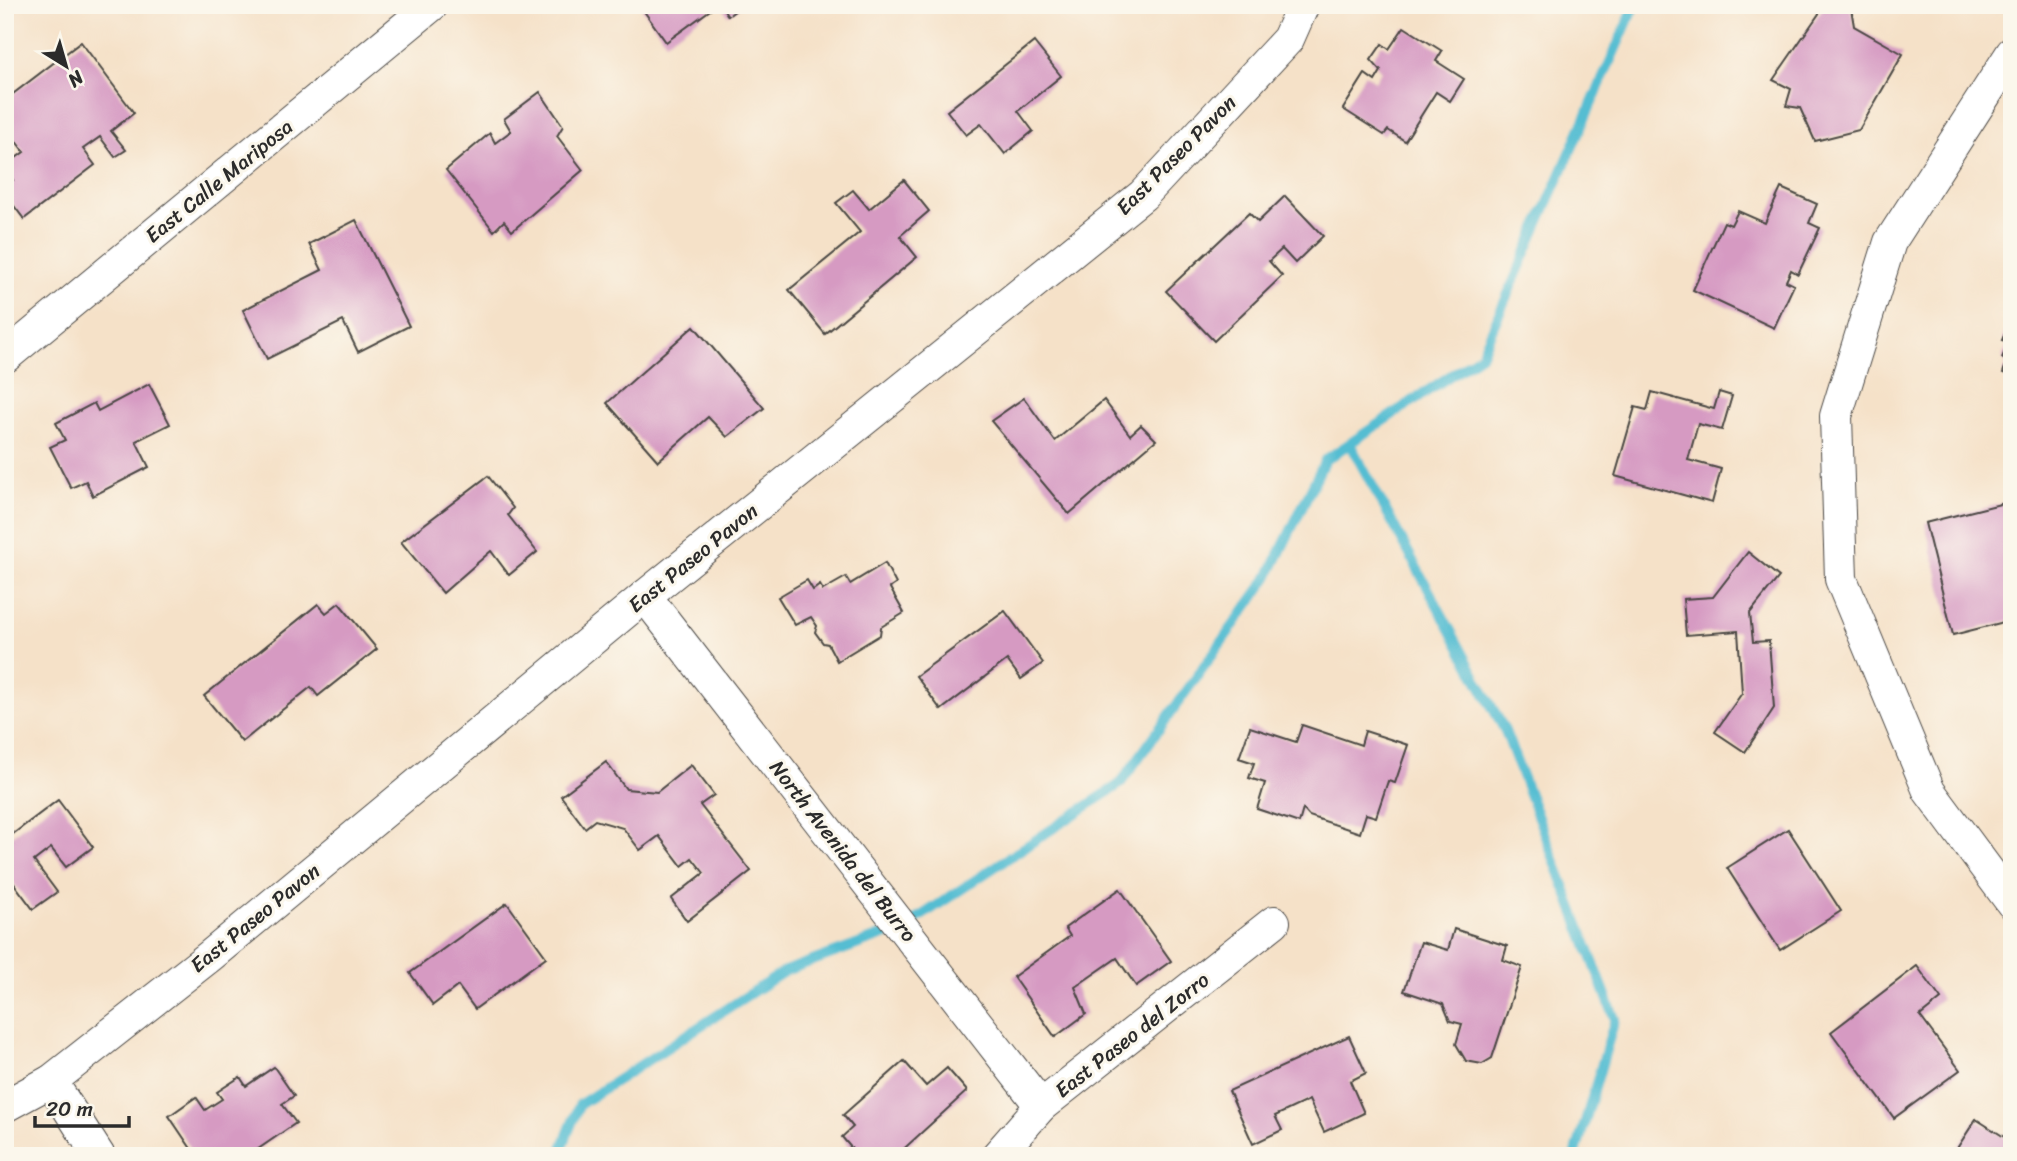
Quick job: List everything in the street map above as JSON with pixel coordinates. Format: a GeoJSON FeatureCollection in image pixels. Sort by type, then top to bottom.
{"type":"FeatureCollection","features":[{"type":"Feature","properties":{"kind":"street","name":"East Calle Mariposa"},"geometry":{"type":"LineString","coordinates":[[5,357],[432,5]]}},
{"type":"Feature","properties":{"kind":"street","name":"East Paseo Pavon"},"geometry":{"type":"LineString","coordinates":[[5,1106],[51,1081],[210,956],[645,596],[1143,195],[1288,39],[1303,5]]}},
{"type":"Feature","properties":{"kind":"street"},"geometry":{"type":"LineString","coordinates":[[2012,53],[1890,242],[1836,415],[1841,579],[1929,791],[2012,903]]}},
{"type":"Feature","properties":{"kind":"street","name":"North Avenida del Burro"},"geometry":{"type":"LineString","coordinates":[[645,596],[1041,1106]]}},
{"type":"Feature","properties":{"kind":"street","name":"East Paseo del Zorro"},"geometry":{"type":"LineString","coordinates":[[997,1156],[1041,1106],[1274,922]]}},
{"type":"Feature","properties":{"kind":"street"},"geometry":{"type":"LineString","coordinates":[[51,1081],[99,1156]]}},
{"type":"Feature","properties":{"kind":"building"},"geometry":{"type":"Polygon","coordinates":[[[717,5],[666,42],[641,7],[717,5]]]}},
{"type":"Feature","properties":{"kind":"building"},"geometry":{"type":"Polygon","coordinates":[[[721,5],[743,5],[728,16],[721,5]]]}},
{"type":"Feature","properties":{"kind":"building"},"geometry":{"type":"Polygon","coordinates":[[[1825,5],[1851,8],[1854,26],[1903,54],[1859,130],[1815,141],[1800,108],[1786,106],[1791,89],[1773,80],[1825,5]]]}},
{"type":"Feature","properties":{"kind":"building"},"geometry":{"type":"Polygon","coordinates":[[[1404,27],[1442,51],[1436,61],[1464,79],[1450,101],[1436,92],[1405,141],[1388,130],[1384,135],[1343,109],[1365,74],[1375,81],[1381,71],[1371,60],[1382,44],[1389,49],[1404,27]]]}},
{"type":"Feature","properties":{"kind":"building"},"geometry":{"type":"Polygon","coordinates":[[[81,42],[134,113],[111,131],[126,150],[115,157],[100,137],[83,149],[95,165],[24,219],[5,194],[5,186],[13,180],[5,166],[24,152],[5,127],[5,100],[81,42]]]}},
{"type":"Feature","properties":{"kind":"building"},"geometry":{"type":"Polygon","coordinates":[[[1034,42],[1061,76],[1018,111],[1033,131],[1005,154],[981,124],[966,135],[947,111],[1034,42]]]}},
{"type":"Feature","properties":{"kind":"building"},"geometry":{"type":"Polygon","coordinates":[[[540,92],[563,126],[557,136],[583,170],[512,231],[504,221],[494,231],[446,170],[490,133],[495,143],[511,131],[504,119],[540,92]]]}},
{"type":"Feature","properties":{"kind":"building"},"geometry":{"type":"Polygon","coordinates":[[[904,180],[929,211],[900,236],[917,257],[825,334],[789,290],[860,232],[836,203],[853,190],[869,209],[904,180]]]}},
{"type":"Feature","properties":{"kind":"building"},"geometry":{"type":"Polygon","coordinates":[[[1781,188],[1817,204],[1809,223],[1820,228],[1798,274],[1791,270],[1786,281],[1794,285],[1774,328],[1693,290],[1724,222],[1731,225],[1738,211],[1765,223],[1781,188]]]}},
{"type":"Feature","properties":{"kind":"building"},"geometry":{"type":"Polygon","coordinates":[[[1285,196],[1323,236],[1295,263],[1282,249],[1269,261],[1282,276],[1214,341],[1166,291],[1249,213],[1258,222],[1285,196]]]}},
{"type":"Feature","properties":{"kind":"building"},"geometry":{"type":"Polygon","coordinates":[[[356,220],[409,326],[358,352],[343,321],[267,359],[243,310],[322,270],[309,244],[356,220]]]}},
{"type":"Feature","properties":{"kind":"building"},"geometry":{"type":"Polygon","coordinates":[[[2012,317],[2012,376],[2003,373],[2007,362],[2002,358],[2009,342],[2002,340],[2012,317]]]}},
{"type":"Feature","properties":{"kind":"building"},"geometry":{"type":"Polygon","coordinates":[[[694,326],[764,408],[727,437],[708,417],[658,461],[607,403],[694,326]]]}},
{"type":"Feature","properties":{"kind":"building"},"geometry":{"type":"Polygon","coordinates":[[[149,384],[170,424],[136,441],[149,467],[93,496],[86,481],[71,488],[50,447],[65,440],[56,423],[94,403],[98,411],[149,384]]]}},
{"type":"Feature","properties":{"kind":"building"},"geometry":{"type":"Polygon","coordinates":[[[1652,392],[1714,409],[1719,392],[1732,396],[1722,430],[1698,424],[1688,460],[1721,469],[1712,503],[1615,476],[1635,407],[1647,410],[1652,392]]]}},
{"type":"Feature","properties":{"kind":"building"},"geometry":{"type":"Polygon","coordinates":[[[1024,398],[1055,441],[1104,400],[1130,435],[1141,425],[1156,440],[1069,514],[991,421],[1024,398]]]}},
{"type":"Feature","properties":{"kind":"building"},"geometry":{"type":"Polygon","coordinates":[[[488,476],[513,508],[508,515],[537,552],[509,575],[491,551],[443,593],[401,542],[488,476]]]}},
{"type":"Feature","properties":{"kind":"building"},"geometry":{"type":"Polygon","coordinates":[[[2012,501],[2012,620],[1953,635],[1925,523],[2012,501]]]}},
{"type":"Feature","properties":{"kind":"building"},"geometry":{"type":"Polygon","coordinates":[[[1748,552],[1779,577],[1750,613],[1753,642],[1769,641],[1774,708],[1745,752],[1715,732],[1742,693],[1738,631],[1686,635],[1683,599],[1713,597],[1748,552]]]}},
{"type":"Feature","properties":{"kind":"building"},"geometry":{"type":"Polygon","coordinates":[[[885,563],[896,584],[890,588],[904,613],[881,627],[880,635],[837,661],[828,644],[823,643],[815,632],[817,626],[811,617],[795,625],[778,597],[807,580],[813,590],[820,585],[823,590],[846,577],[850,584],[885,563]]]}},
{"type":"Feature","properties":{"kind":"building"},"geometry":{"type":"Polygon","coordinates":[[[339,603],[377,649],[318,696],[311,687],[242,742],[204,696],[318,604],[326,613],[339,603]]]}},
{"type":"Feature","properties":{"kind":"building"},"geometry":{"type":"Polygon","coordinates":[[[1005,611],[1043,663],[1021,679],[1007,660],[941,710],[916,676],[1005,611]]]}},
{"type":"Feature","properties":{"kind":"building"},"geometry":{"type":"Polygon","coordinates":[[[1302,725],[1361,745],[1365,731],[1408,745],[1395,783],[1388,781],[1376,817],[1366,814],[1360,833],[1309,816],[1303,809],[1299,823],[1257,809],[1265,783],[1249,778],[1254,763],[1239,758],[1250,727],[1296,742],[1302,725]]]}},
{"type":"Feature","properties":{"kind":"building"},"geometry":{"type":"Polygon","coordinates":[[[606,762],[626,789],[657,792],[691,765],[714,795],[700,805],[751,871],[687,921],[671,899],[704,873],[692,858],[682,866],[659,836],[640,850],[623,828],[595,820],[585,828],[561,796],[606,762]]]}},
{"type":"Feature","properties":{"kind":"building"},"geometry":{"type":"Polygon","coordinates":[[[58,800],[93,847],[66,867],[51,848],[34,861],[57,892],[33,909],[9,877],[5,880],[5,840],[58,800]]]}},
{"type":"Feature","properties":{"kind":"building"},"geometry":{"type":"Polygon","coordinates":[[[1788,829],[1841,911],[1780,950],[1727,868],[1788,829]]]}},
{"type":"Feature","properties":{"kind":"building"},"geometry":{"type":"Polygon","coordinates":[[[1120,889],[1171,961],[1136,986],[1117,958],[1075,987],[1086,1014],[1055,1037],[1013,977],[1070,936],[1065,928],[1120,889]]]}},
{"type":"Feature","properties":{"kind":"building"},"geometry":{"type":"Polygon","coordinates":[[[507,903],[546,957],[475,1009],[458,986],[433,1005],[410,973],[507,903]]]}},
{"type":"Feature","properties":{"kind":"building"},"geometry":{"type":"Polygon","coordinates":[[[1454,929],[1507,946],[1503,960],[1522,967],[1492,1058],[1482,1064],[1466,1061],[1456,1044],[1462,1024],[1450,1021],[1443,1004],[1404,991],[1421,942],[1448,950],[1454,929]]]}},
{"type":"Feature","properties":{"kind":"building"},"geometry":{"type":"Polygon","coordinates":[[[1917,966],[1941,999],[1920,1016],[1960,1070],[1894,1118],[1831,1032],[1917,966]]]}},
{"type":"Feature","properties":{"kind":"building"},"geometry":{"type":"Polygon","coordinates":[[[1349,1036],[1366,1073],[1350,1081],[1364,1113],[1324,1132],[1309,1100],[1275,1116],[1282,1130],[1253,1144],[1229,1091],[1349,1036]]]}},
{"type":"Feature","properties":{"kind":"building"},"geometry":{"type":"Polygon","coordinates":[[[904,1061],[926,1086],[947,1068],[967,1091],[896,1156],[858,1156],[842,1137],[853,1127],[843,1115],[904,1061]]]}},
{"type":"Feature","properties":{"kind":"building"},"geometry":{"type":"Polygon","coordinates":[[[274,1067],[294,1096],[282,1104],[296,1123],[248,1156],[229,1156],[226,1152],[221,1156],[196,1156],[169,1116],[196,1097],[205,1110],[222,1099],[217,1092],[240,1077],[246,1086],[274,1067]]]}},
{"type":"Feature","properties":{"kind":"building"},"geometry":{"type":"Polygon","coordinates":[[[1976,1119],[2012,1142],[2012,1156],[1952,1156],[1976,1119]]]}},
{"type":"Feature","properties":{"kind":"waterway"},"geometry":{"type":"LineString","coordinates":[[559,1156],[579,1105],[785,971],[903,928],[1120,784],[1268,577],[1325,460],[1481,355],[1635,5]]}},
{"type":"Feature","properties":{"kind":"waterway"},"geometry":{"type":"LineString","coordinates":[[1350,444],[1505,731],[1615,1019],[1575,1156]]}}]}
